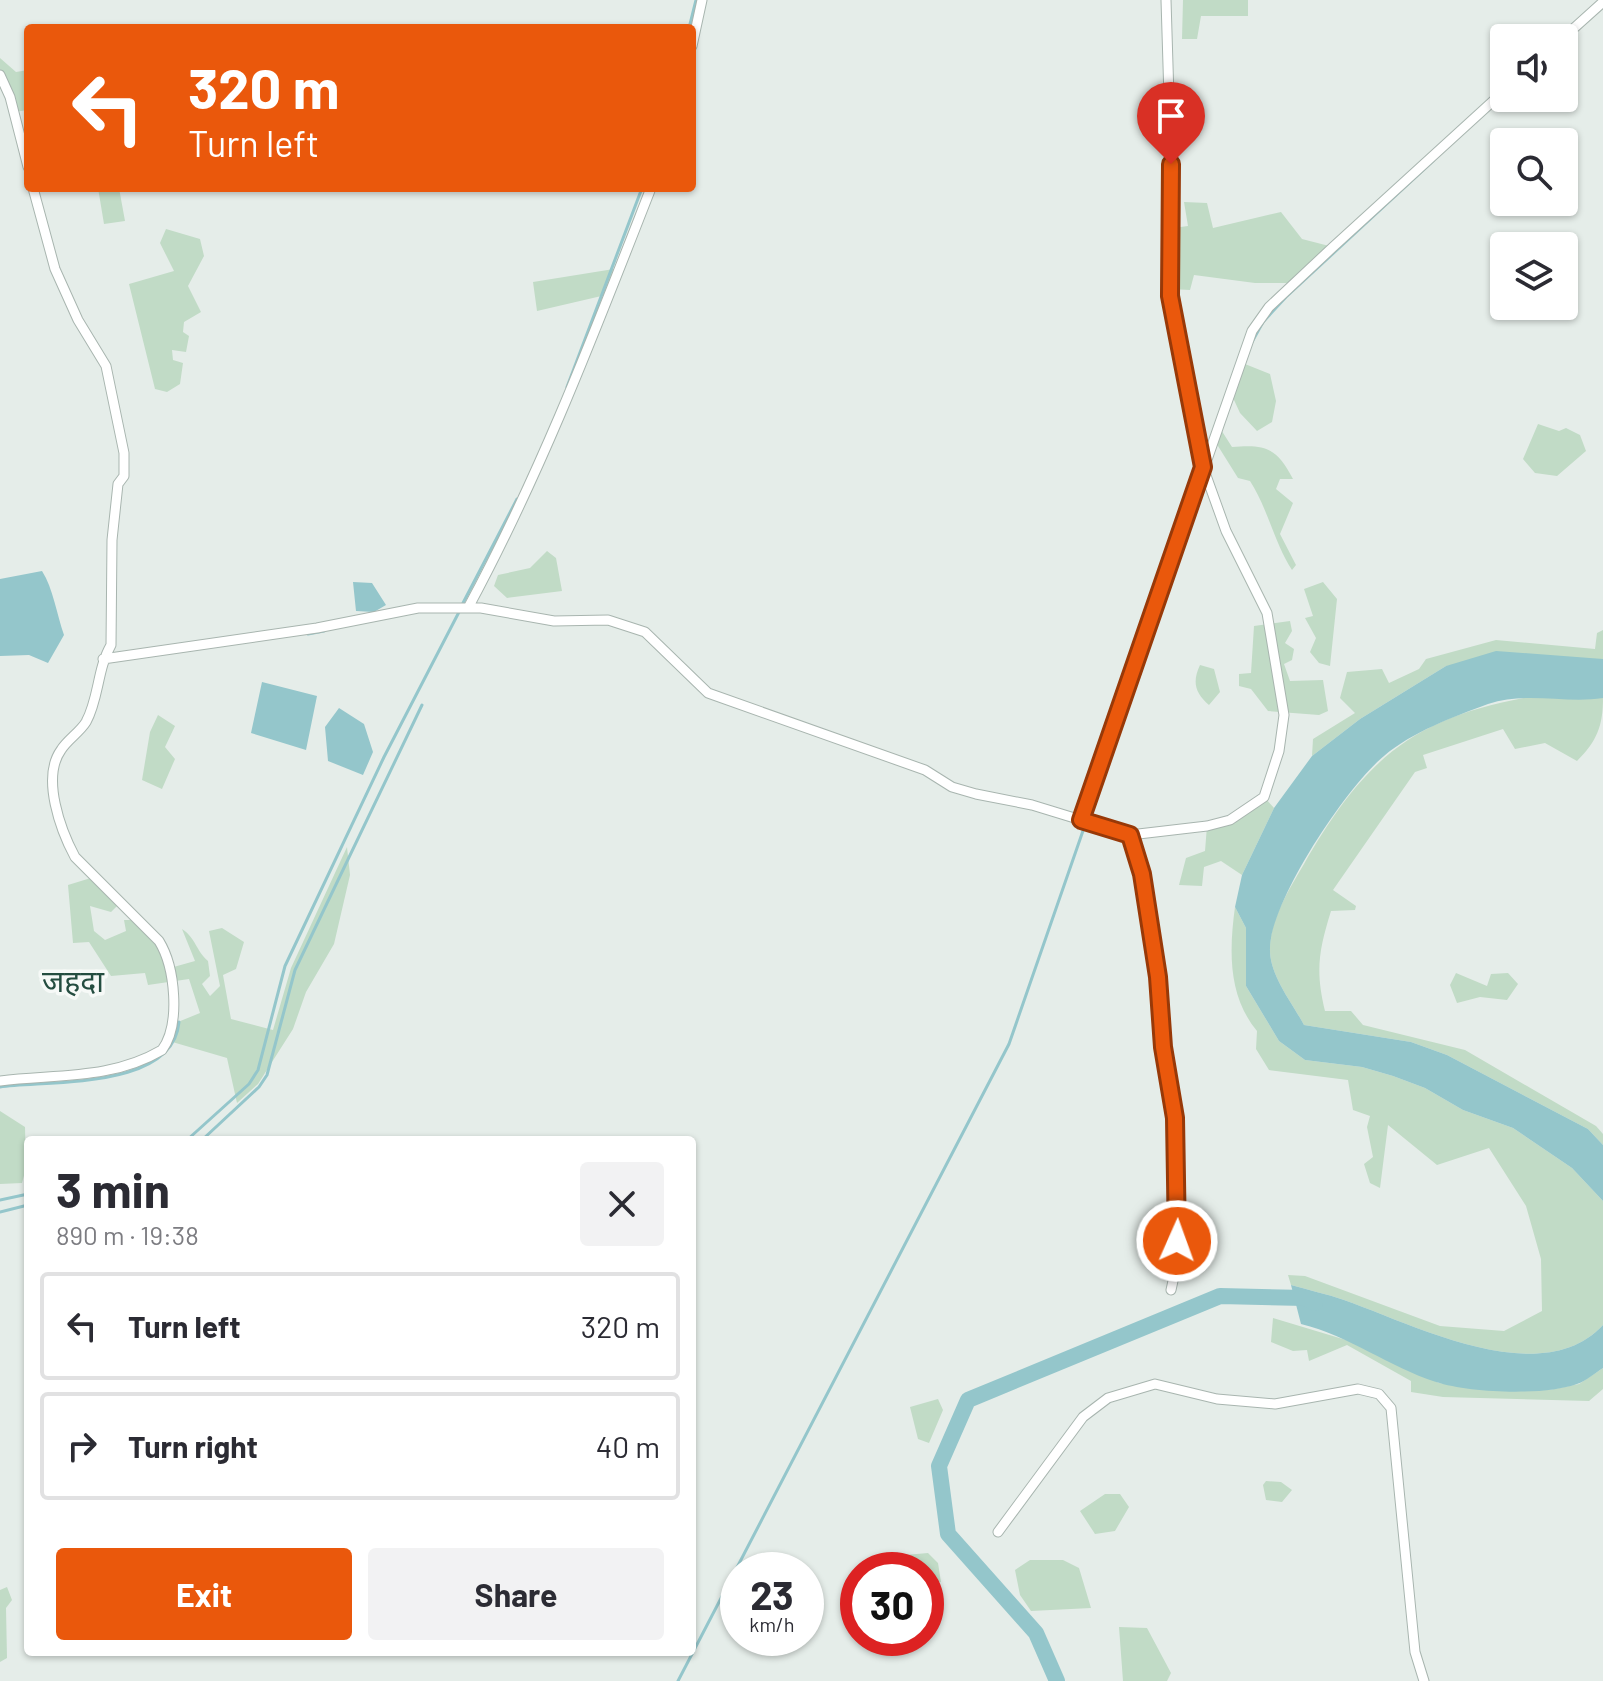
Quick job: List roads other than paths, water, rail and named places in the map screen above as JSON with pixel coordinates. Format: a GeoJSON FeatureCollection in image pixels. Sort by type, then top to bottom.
{"type":"FeatureCollection","features":[{"type":"Feature","properties":{"kind":"street"},"geometry":{"type":"LineString","coordinates":[[696,28],[702,0]]}},
{"type":"Feature","properties":{"kind":"street"},"geometry":{"type":"LineString","coordinates":[[103,659],[317,628],[418,608],[468,608],[554,621],[608,620],[633,625],[645,632],[708,693],[925,770],[952,787],[1130,835],[1207,826],[1230,820],[1264,797],[1279,751],[1284,715],[1267,613],[1226,531],[1203,467],[1170,296],[1173,228],[1166,0]]}},
{"type":"Feature","properties":{"kind":"street"},"geometry":{"type":"LineString","coordinates":[[1578,24],[1603,2]]}},
{"type":"Feature","properties":{"kind":"street"},"geometry":{"type":"LineString","coordinates":[[0,75],[10,97],[24,151]]}},
{"type":"Feature","properties":{"kind":"street"},"geometry":{"type":"LineString","coordinates":[[1081,820],[1252,331],[1269,307],[1490,104]]}},
{"type":"Feature","properties":{"kind":"street"},"geometry":{"type":"LineString","coordinates":[[0,1081],[64,1078],[132,1065],[162,1050],[171,1032],[169,957],[159,941],[75,857],[66,840],[58,809],[54,763],[59,751],[86,723],[103,659],[111,645],[112,540],[118,484],[124,476],[124,453],[106,366],[78,320],[55,269],[34,192]]}},
{"type":"Feature","properties":{"kind":"street"},"geometry":{"type":"LineString","coordinates":[[468,608],[507,535],[563,413],[649,192]]}},
{"type":"Feature","properties":{"kind":"street"},"geometry":{"type":"LineString","coordinates":[[1130,835],[1142,874],[1175,1118],[1179,1186],[1176,1269],[1171,1290]]}},
{"type":"Feature","properties":{"kind":"street"},"geometry":{"type":"LineString","coordinates":[[998,1532],[1083,1417],[1108,1398],[1155,1384],[1217,1399],[1275,1404],[1347,1390],[1370,1390],[1379,1394],[1391,1408],[1415,1652],[1424,1681]]}},
{"type":"Feature","properties":{"kind":"water"},"geometry":{"type":"Polygon","coordinates":[[[42,571],[64,635],[48,663],[29,655],[0,656],[0,579],[42,571]]]}},
{"type":"Feature","properties":{"kind":"water"},"geometry":{"type":"Polygon","coordinates":[[[353,582],[372,583],[386,605],[374,612],[356,611],[353,582]]]}},
{"type":"Feature","properties":{"kind":"water"},"geometry":{"type":"Polygon","coordinates":[[[1496,651],[1603,659],[1603,698],[1503,700],[1447,720],[1395,747],[1351,792],[1314,845],[1283,902],[1274,927],[1271,958],[1277,978],[1304,1025],[1411,1042],[1447,1055],[1588,1129],[1603,1145],[1603,1201],[1572,1168],[1513,1128],[1463,1110],[1425,1088],[1393,1076],[1362,1067],[1305,1060],[1279,1041],[1246,986],[1246,928],[1235,907],[1242,875],[1274,808],[1312,756],[1360,719],[1446,666],[1496,651]]]}},
{"type":"Feature","properties":{"kind":"water"},"geometry":{"type":"Polygon","coordinates":[[[262,682],[317,696],[306,750],[251,733],[262,682]]]}},
{"type":"Feature","properties":{"kind":"water"},"geometry":{"type":"Polygon","coordinates":[[[339,708],[364,724],[373,752],[363,775],[328,761],[325,727],[339,708]]]}},
{"type":"Feature","properties":{"kind":"water"},"geometry":{"type":"Polygon","coordinates":[[[1291,1285],[1344,1300],[1440,1336],[1476,1347],[1512,1353],[1546,1353],[1577,1344],[1603,1325],[1603,1368],[1577,1384],[1546,1390],[1487,1391],[1450,1386],[1419,1376],[1336,1336],[1301,1324],[1291,1285]]]}},
{"type":"Feature","properties":{"kind":"waterway"},"geometry":{"type":"LineString","coordinates":[[690,24],[696,0]]}},
{"type":"Feature","properties":{"kind":"waterway"},"geometry":{"type":"LineString","coordinates":[[1252,342],[1263,322],[1286,297],[1433,161]]}},
{"type":"Feature","properties":{"kind":"waterway"},"geometry":{"type":"LineString","coordinates":[[567,387],[640,192]]}},
{"type":"Feature","properties":{"kind":"waterway"},"geometry":{"type":"LineString","coordinates":[[463,603],[517,499]]}},
{"type":"Feature","properties":{"kind":"waterway"},"geometry":{"type":"LineString","coordinates":[[191,1136],[249,1084],[258,1070],[285,966],[384,757],[459,612]]}},
{"type":"Feature","properties":{"kind":"waterway"},"geometry":{"type":"LineString","coordinates":[[308,634],[324,631]]}},
{"type":"Feature","properties":{"kind":"waterway"},"geometry":{"type":"LineString","coordinates":[[206,1136],[259,1087],[267,1075],[295,970],[422,705]]}},
{"type":"Feature","properties":{"kind":"waterway"},"geometry":{"type":"LineString","coordinates":[[1088,815],[1104,769]]}},
{"type":"Feature","properties":{"kind":"waterway"},"geometry":{"type":"LineString","coordinates":[[696,1646],[1009,1044],[1085,825]]}},
{"type":"Feature","properties":{"kind":"waterway"},"geometry":{"type":"LineString","coordinates":[[0,1087],[77,1081],[133,1071],[155,1060],[172,1044],[179,1022]]}},
{"type":"Feature","properties":{"kind":"waterway"},"geometry":{"type":"LineString","coordinates":[[0,1200],[24,1195]]}},
{"type":"Feature","properties":{"kind":"waterway"},"geometry":{"type":"LineString","coordinates":[[0,1212],[24,1206]]}},
{"type":"Feature","properties":{"kind":"waterway"},"geometry":{"type":"LineString","coordinates":[[1057,1681],[1036,1633],[948,1534],[939,1466],[968,1400],[1220,1296],[1305,1298],[1315,1303]]}},
{"type":"Feature","properties":{"kind":"waterway"},"geometry":{"type":"LineString","coordinates":[[678,1681],[691,1656]]}},
{"type":"Feature","properties":{"kind":"district","name":"जहदा"},"geometry":{"type":"Point","coordinates":[73,980]}}]}
